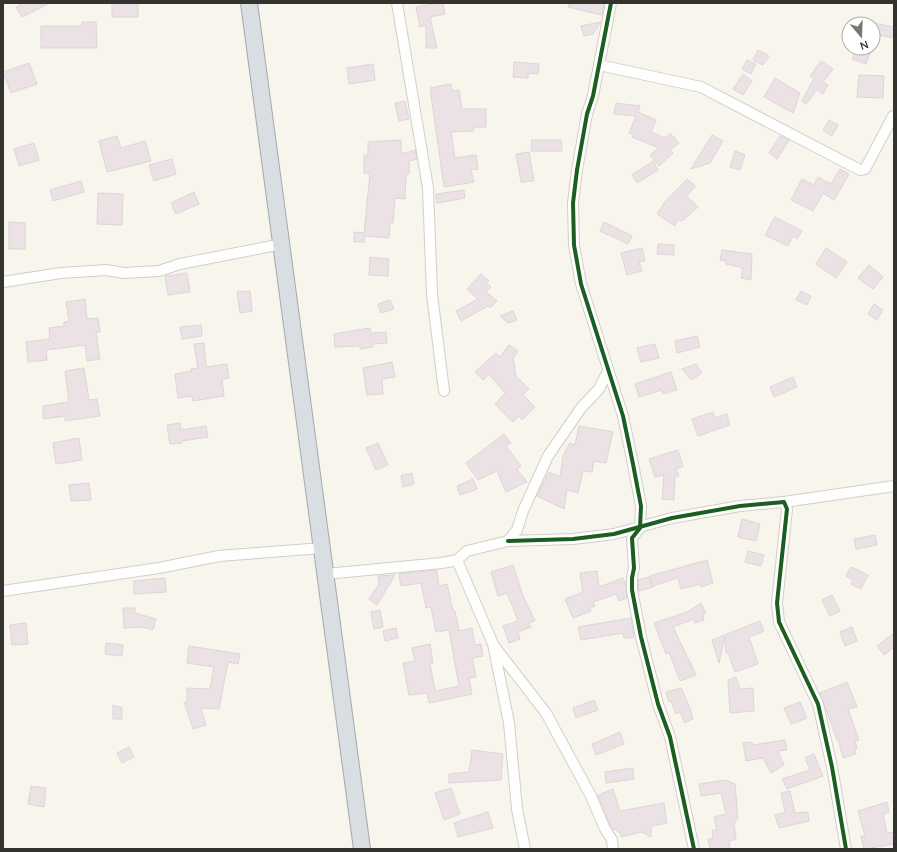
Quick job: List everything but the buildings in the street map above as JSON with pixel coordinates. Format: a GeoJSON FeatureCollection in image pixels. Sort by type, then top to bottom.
{"type":"FeatureCollection","features":[{"type":"Feature","properties":{"kind":"highway"},"geometry":{"type":"LineString","coordinates":[[249,3],[362,849]]}},
{"type":"Feature","properties":{"kind":"street"},"geometry":{"type":"LineString","coordinates":[[397,3],[428,188],[432,294],[444,391]]}},
{"type":"Feature","properties":{"kind":"street"},"geometry":{"type":"LineString","coordinates":[[610,3],[594,96],[587,114],[577,170],[573,204],[574,245],[581,284],[623,416],[633,464],[641,506],[640,528],[632,538],[634,568],[632,590],[641,637],[658,704],[670,736],[694,849]]}},
{"type":"Feature","properties":{"kind":"street"},"geometry":{"type":"LineString","coordinates":[[599,65],[701,87],[860,170],[865,168],[893,116]]}},
{"type":"Feature","properties":{"kind":"street"},"geometry":{"type":"LineString","coordinates":[[3,282],[69,272],[106,270],[124,273],[159,271],[180,264],[282,244]]}},
{"type":"Feature","properties":{"kind":"street"},"geometry":{"type":"LineString","coordinates":[[508,541],[518,530],[523,512],[548,456],[581,408],[599,389],[608,371]]}},
{"type":"Feature","properties":{"kind":"street"},"geometry":{"type":"LineString","coordinates":[[326,574],[418,566],[457,560],[467,551],[508,541],[573,538],[614,534],[672,518],[740,506],[784,502],[894,486]]}},
{"type":"Feature","properties":{"kind":"street"},"geometry":{"type":"LineString","coordinates":[[784,502],[787,509],[777,604],[779,622],[818,704],[832,767],[846,849]]}},
{"type":"Feature","properties":{"kind":"street"},"geometry":{"type":"LineString","coordinates":[[3,591],[178,565],[219,556],[322,548]]}},
{"type":"Feature","properties":{"kind":"street"},"geometry":{"type":"LineString","coordinates":[[457,560],[493,644],[509,723],[517,809],[525,849]]}},
{"type":"Feature","properties":{"kind":"street"},"geometry":{"type":"LineString","coordinates":[[493,644],[546,713],[591,796],[604,827],[612,840],[613,849]]}},
{"type":"Feature","properties":{"kind":"cycle path"},"geometry":{"type":"LineString","coordinates":[[611,3],[593,96],[587,114],[577,170],[573,203],[574,245],[581,284],[623,416],[633,464],[641,506],[640,528],[632,538],[634,568],[632,590],[641,637],[658,704],[670,737],[694,849]]}},
{"type":"Feature","properties":{"kind":"cycle path"},"geometry":{"type":"LineString","coordinates":[[508,541],[573,539],[614,534],[672,518],[740,506],[784,502],[787,509],[777,603],[779,622],[818,704],[832,767],[846,849]]}}]}
